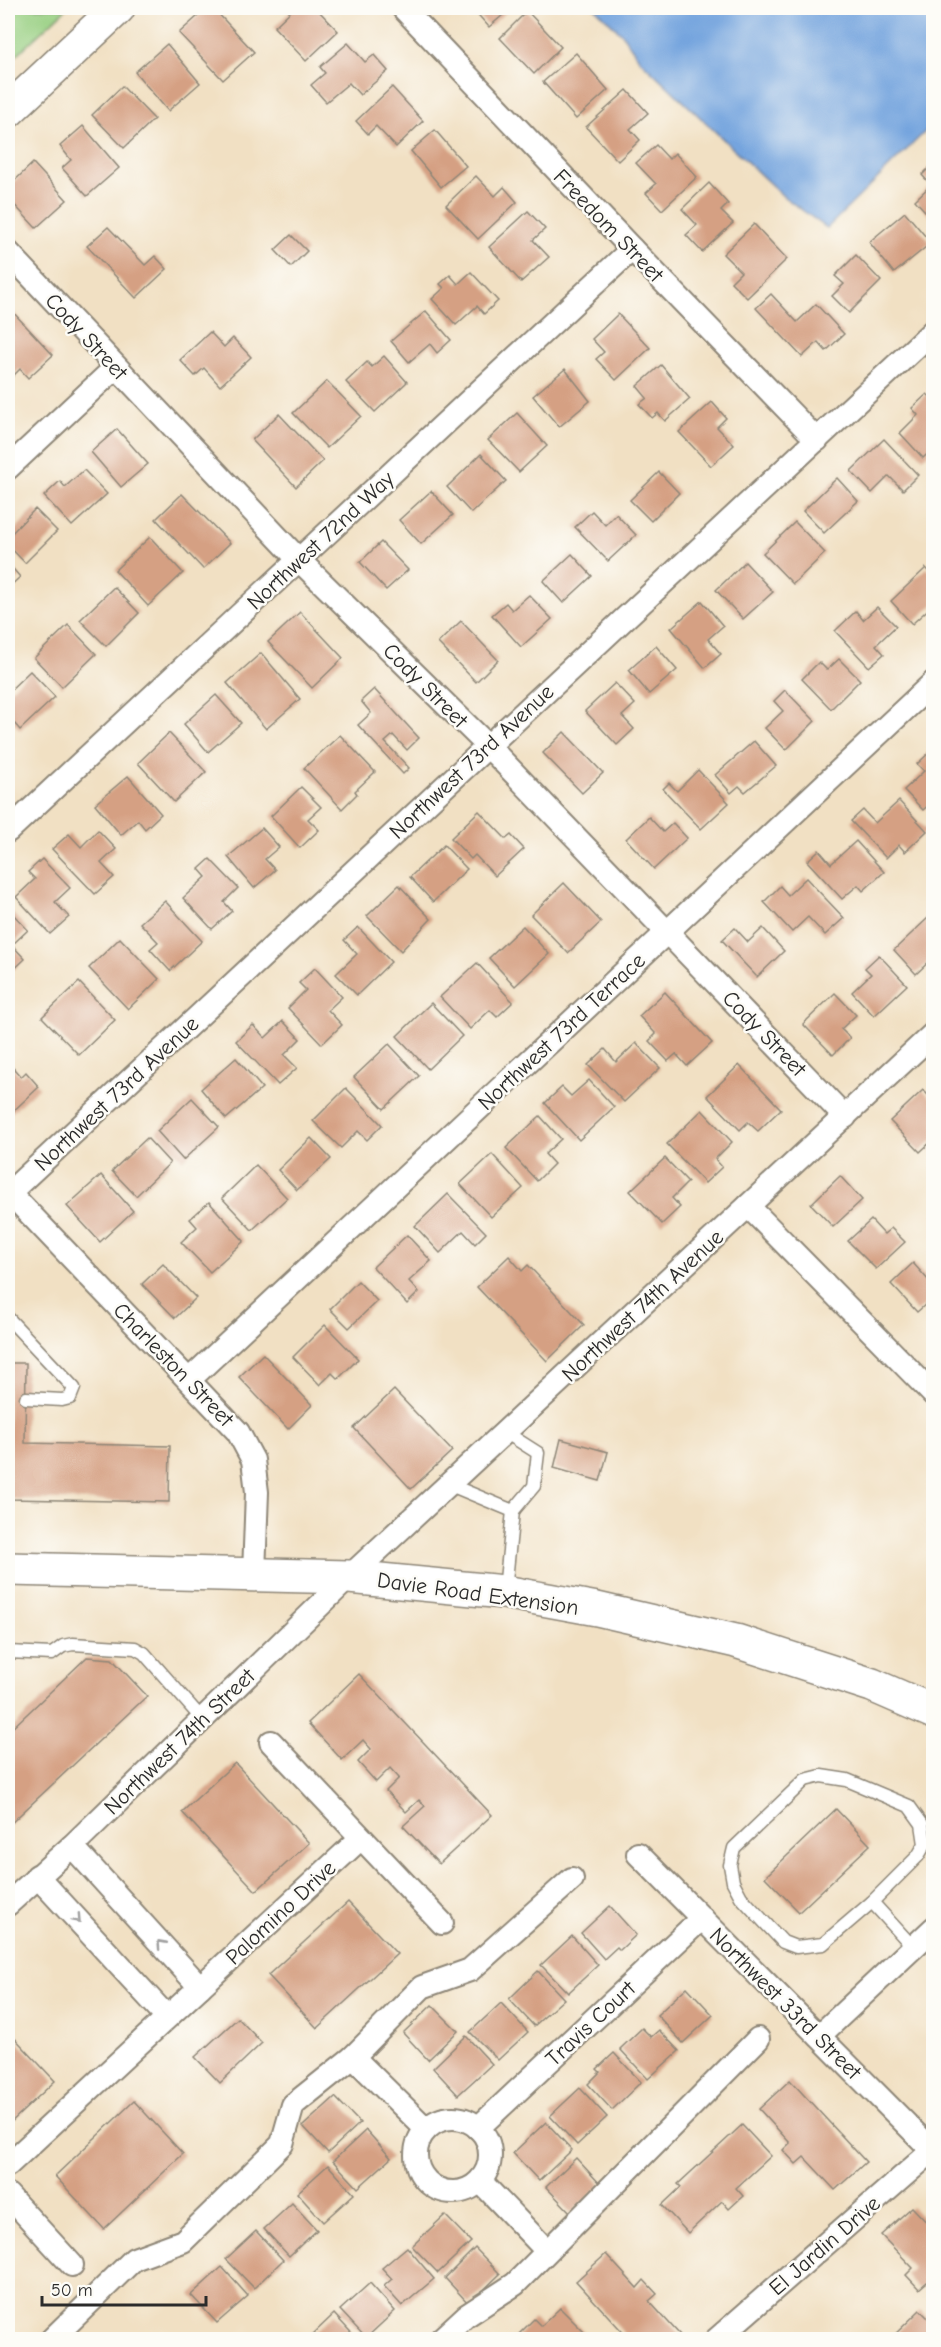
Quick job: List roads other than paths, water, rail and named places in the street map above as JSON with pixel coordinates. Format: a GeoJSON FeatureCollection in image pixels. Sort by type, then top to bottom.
{"type":"FeatureCollection","features":[{"type":"Feature","properties":{"kind":"main road"},"geometry":{"type":"LineString","coordinates":[[8,111],[118,8]]}},
{"type":"Feature","properties":{"kind":"main road","name":"Davie Road Extension"},"geometry":{"type":"LineString","coordinates":[[8,1569],[349,1576],[504,1592],[597,1609],[736,1641],[872,1685],[933,1712]]}},
{"type":"Feature","properties":{"kind":"street","name":"Freedom Street"},"geometry":{"type":"LineString","coordinates":[[403,8],[817,440]]}},
{"type":"Feature","properties":{"kind":"street","name":"Northwest 72nd Way"},"geometry":{"type":"LineString","coordinates":[[8,831],[632,249]]}},
{"type":"Feature","properties":{"kind":"street","name":"Cody Street"},"geometry":{"type":"LineString","coordinates":[[8,252],[299,560],[487,745],[845,1117]]}},
{"type":"Feature","properties":{"kind":"street","name":"Northwest 73rd Avenue"},"geometry":{"type":"LineString","coordinates":[[8,1193],[933,330]]}},
{"type":"Feature","properties":{"kind":"street"},"geometry":{"type":"LineString","coordinates":[[8,468],[116,367]]}},
{"type":"Feature","properties":{"kind":"street","name":"Northwest 73rd Terrace"},"geometry":{"type":"LineString","coordinates":[[189,1380],[933,682]]}},
{"type":"Feature","properties":{"kind":"street","name":"Northwest 74th Avenue"},"geometry":{"type":"LineString","coordinates":[[349,1576],[845,1117],[933,1032]]}},
{"type":"Feature","properties":{"kind":"street","name":"Charleston Street"},"geometry":{"type":"LineString","coordinates":[[8,1193],[238,1432],[253,1460],[257,1492],[254,1574]]}},
{"type":"Feature","properties":{"kind":"street"},"geometry":{"type":"LineString","coordinates":[[748,1206],[933,1395]]}},
{"type":"Feature","properties":{"kind":"street","name":"Northwest 74th Street"},"geometry":{"type":"LineString","coordinates":[[8,1904],[72,1846],[349,1576]]}},
{"type":"Feature","properties":{"kind":"street"},"geometry":{"type":"LineString","coordinates":[[271,1742],[442,1923]]}},
{"type":"Feature","properties":{"kind":"street","name":"Palomino Drive"},"geometry":{"type":"LineString","coordinates":[[8,2165],[361,1838]]}},
{"type":"Feature","properties":{"kind":"street"},"geometry":{"type":"LineString","coordinates":[[72,1846],[200,1987]]}},
{"type":"Feature","properties":{"kind":"street","name":"Northwest 33rd Street"},"geometry":{"type":"LineString","coordinates":[[638,1854],[933,2151]]}},
{"type":"Feature","properties":{"kind":"street"},"geometry":{"type":"LineString","coordinates":[[38,1876],[167,2017]]}},
{"type":"Feature","properties":{"kind":"street"},"geometry":{"type":"LineString","coordinates":[[51,2340],[134,2259],[183,2241],[282,2144],[293,2105],[353,2057],[422,1987],[470,1970],[572,1879]]}},
{"type":"Feature","properties":{"kind":"street","name":"Travis Court"},"geometry":{"type":"LineString","coordinates":[[478,2128],[702,1918]]}},
{"type":"Feature","properties":{"kind":"street"},"geometry":{"type":"LineString","coordinates":[[819,2036],[933,1928]]}},
{"type":"Feature","properties":{"kind":"street"},"geometry":{"type":"LineString","coordinates":[[440,2340],[466,2316],[515,2284],[758,2039]]}},
{"type":"Feature","properties":{"kind":"street"},"geometry":{"type":"LineString","coordinates":[[353,2057],[426,2129]]}},
{"type":"Feature","properties":{"kind":"street"},"geometry":{"type":"LineString","coordinates":[[452,2118],[466,2120],[478,2128],[487,2140],[490,2154],[488,2168],[480,2181],[468,2189],[453,2192],[439,2189],[427,2182],[419,2170],[416,2155],[418,2141],[426,2129],[438,2121],[452,2118]]}},
{"type":"Feature","properties":{"kind":"street","name":"El Jardin Drive"},"geometry":{"type":"LineString","coordinates":[[716,2340],[933,2151]]}},
{"type":"Feature","properties":{"kind":"street"},"geometry":{"type":"LineString","coordinates":[[480,2181],[547,2251]]}},
{"type":"Feature","properties":{"kind":"street"},"geometry":{"type":"LineString","coordinates":[[8,2195],[72,2265]]}},
{"type":"Feature","properties":{"kind":"lane"},"geometry":{"type":"LineString","coordinates":[[8,1318],[74,1388],[70,1398],[62,1400],[26,1398]]}},
{"type":"Feature","properties":{"kind":"lane"},"geometry":{"type":"LineString","coordinates":[[504,1592],[513,1511],[534,1486],[538,1453],[505,1432]]}},
{"type":"Feature","properties":{"kind":"lane"},"geometry":{"type":"LineString","coordinates":[[448,1484],[513,1511]]}},
{"type":"Feature","properties":{"kind":"lane"},"geometry":{"type":"LineString","coordinates":[[8,1652],[52,1654],[63,1646],[73,1644],[135,1648],[144,1653],[202,1719]]}},
{"type":"Feature","properties":{"kind":"lane"},"geometry":{"type":"LineString","coordinates":[[821,1776],[847,1780],[878,1792],[909,1806],[922,1824],[925,1844],[918,1856],[872,1902],[823,1944],[796,1947],[783,1942],[741,1897],[733,1882],[730,1865],[734,1848],[805,1780],[821,1776]]}},
{"type":"Feature","properties":{"kind":"lane"},"geometry":{"type":"LineString","coordinates":[[872,1902],[913,1947]]}},
{"type":"Feature","properties":{"kind":"water"},"geometry":{"type":"Polygon","coordinates":[[[595,8],[933,8],[933,124],[827,228],[784,197],[640,60],[622,34],[595,8]]]}}]}
